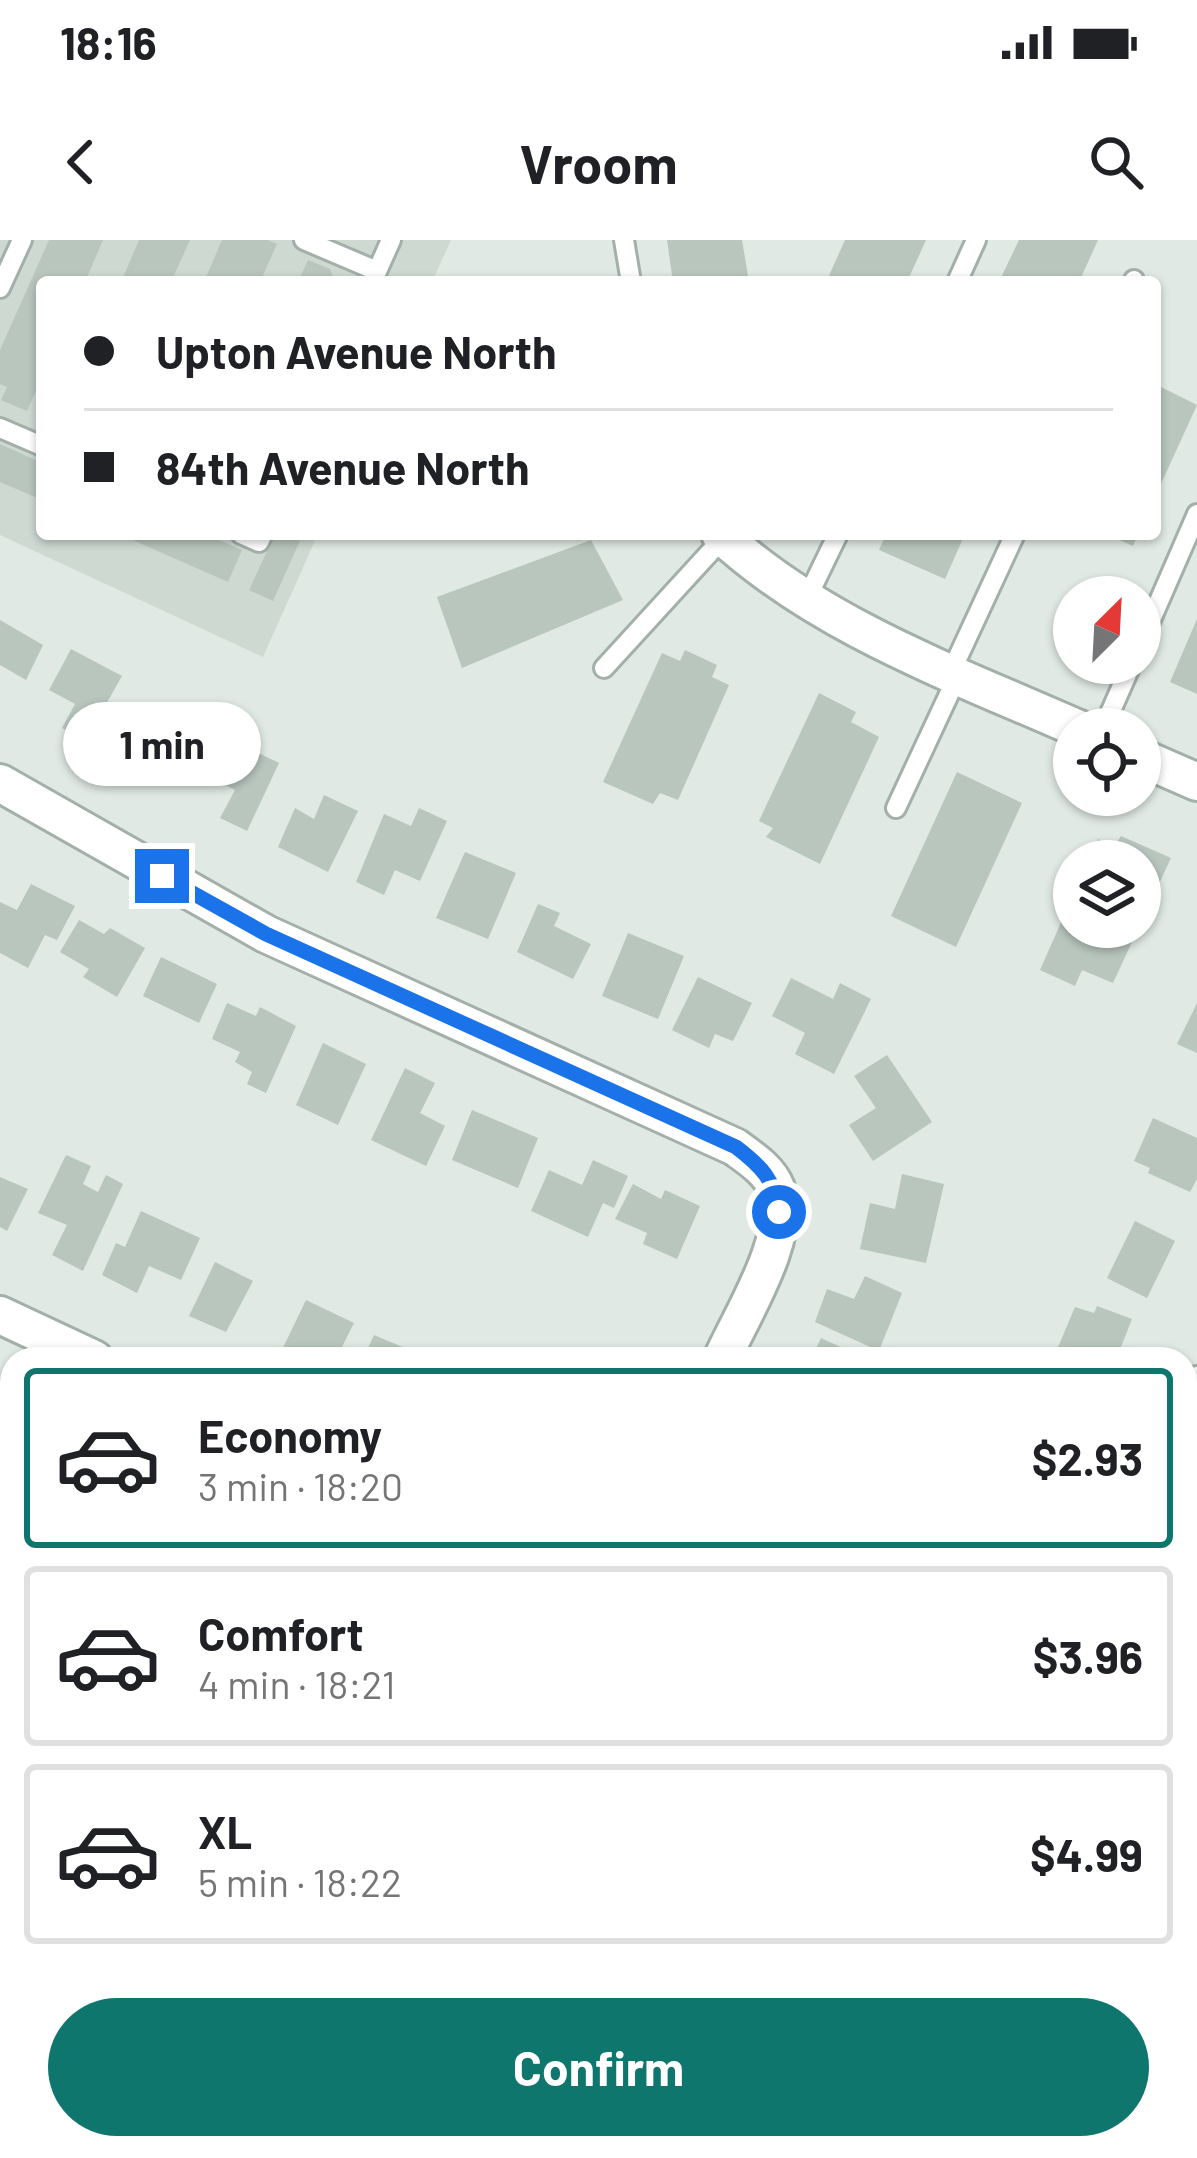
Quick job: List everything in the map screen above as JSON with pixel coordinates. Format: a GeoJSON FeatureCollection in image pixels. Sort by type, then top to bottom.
{"type":"FeatureCollection","features":[{"type":"Feature","properties":{"kind":"street"},"geometry":{"type":"LineString","coordinates":[[726,540],[752,564],[864,632],[1053,717]]}},
{"type":"Feature","properties":{"kind":"street"},"geometry":{"type":"LineString","coordinates":[[1161,766],[1197,782]]}},
{"type":"Feature","properties":{"kind":"street"},"geometry":{"type":"LineString","coordinates":[[0,783],[266,934],[736,1147],[758,1163],[776,1186],[777,1238],[727,1347]]}},
{"type":"Feature","properties":{"kind":"street"},"geometry":{"type":"LineString","coordinates":[[0,1316],[68,1347]]}},
{"type":"Feature","properties":{"kind":"lane"},"geometry":{"type":"LineString","coordinates":[[0,288],[22,240]]}},
{"type":"Feature","properties":{"kind":"lane"},"geometry":{"type":"LineString","coordinates":[[304,240],[373,276]]}},
{"type":"Feature","properties":{"kind":"lane"},"geometry":{"type":"LineString","coordinates":[[375,276],[391,240]]}},
{"type":"Feature","properties":{"kind":"lane"},"geometry":{"type":"LineString","coordinates":[[624,240],[630,276]]}},
{"type":"Feature","properties":{"kind":"lane"},"geometry":{"type":"LineString","coordinates":[[960,276],[976,240]]}},
{"type":"Feature","properties":{"kind":"lane"},"geometry":{"type":"LineString","coordinates":[[0,428],[36,443]]}},
{"type":"Feature","properties":{"kind":"lane"},"geometry":{"type":"LineString","coordinates":[[1161,597],[1197,514]]}},
{"type":"Feature","properties":{"kind":"lane"},"geometry":{"type":"LineString","coordinates":[[604,668],[718,540]]}},
{"type":"Feature","properties":{"kind":"lane"},"geometry":{"type":"LineString","coordinates":[[806,600],[835,540]]}},
{"type":"Feature","properties":{"kind":"lane"},"geometry":{"type":"LineString","coordinates":[[896,808],[1012,540]]}},
{"type":"Feature","properties":{"kind":"shaded area"},"geometry":{"type":"Polygon","coordinates":[[[0,240],[451,240],[435,276],[36,276],[36,540],[315,540],[263,657],[0,535],[0,240]]]}},
{"type":"Feature","properties":{"kind":"building"},"geometry":{"type":"Polygon","coordinates":[[[49,240],[103,240],[88,276],[36,276],[36,391],[27,411],[1,400],[7,387],[0,384],[0,350],[49,240]]]}},
{"type":"Feature","properties":{"kind":"building"},"geometry":{"type":"Polygon","coordinates":[[[139,240],[190,240],[174,276],[124,276],[139,240]]]}},
{"type":"Feature","properties":{"kind":"building"},"geometry":{"type":"Polygon","coordinates":[[[222,240],[277,244],[263,276],[207,276],[222,240]]]}},
{"type":"Feature","properties":{"kind":"building"},"geometry":{"type":"Polygon","coordinates":[[[667,240],[742,240],[748,276],[672,276],[667,240]]]}},
{"type":"Feature","properties":{"kind":"building"},"geometry":{"type":"Polygon","coordinates":[[[845,240],[926,240],[910,276],[829,276],[845,240]]]}},
{"type":"Feature","properties":{"kind":"building"},"geometry":{"type":"Polygon","coordinates":[[[1019,240],[1098,240],[1082,276],[1002,276],[1019,240]]]}},
{"type":"Feature","properties":{"kind":"building"},"geometry":{"type":"Polygon","coordinates":[[[308,260],[330,269],[333,276],[301,276],[308,260]]]}},
{"type":"Feature","properties":{"kind":"building"},"geometry":{"type":"Polygon","coordinates":[[[1161,387],[1197,405],[1161,484],[1161,387]]]}},
{"type":"Feature","properties":{"kind":"building"},"geometry":{"type":"Polygon","coordinates":[[[0,444],[36,460],[36,497],[0,482],[0,444]]]}},
{"type":"Feature","properties":{"kind":"building"},"geometry":{"type":"Polygon","coordinates":[[[133,540],[219,540],[242,550],[228,582],[133,540]]]}},
{"type":"Feature","properties":{"kind":"building"},"geometry":{"type":"Polygon","coordinates":[[[272,540],[300,540],[273,601],[249,590],[272,540]]]}},
{"type":"Feature","properties":{"kind":"building"},"geometry":{"type":"Polygon","coordinates":[[[591,540],[623,600],[462,668],[437,597],[591,540]]]}},
{"type":"Feature","properties":{"kind":"building"},"geometry":{"type":"Polygon","coordinates":[[[883,540],[962,540],[945,579],[879,550],[883,540]]]}},
{"type":"Feature","properties":{"kind":"building"},"geometry":{"type":"Polygon","coordinates":[[[1197,619],[1197,694],[1170,682],[1197,619]]]}},
{"type":"Feature","properties":{"kind":"building"},"geometry":{"type":"Polygon","coordinates":[[[0,620],[43,645],[26,680],[0,665],[0,620]]]}},
{"type":"Feature","properties":{"kind":"building"},"geometry":{"type":"Polygon","coordinates":[[[71,649],[122,676],[101,713],[108,717],[93,744],[62,728],[75,704],[49,690],[71,649]]]}},
{"type":"Feature","properties":{"kind":"building"},"geometry":{"type":"Polygon","coordinates":[[[685,650],[717,665],[712,677],[729,685],[678,800],[660,793],[653,804],[603,782],[662,653],[680,661],[685,650]]]}},
{"type":"Feature","properties":{"kind":"building"},"geometry":{"type":"Polygon","coordinates":[[[819,693],[856,712],[851,722],[879,737],[820,864],[766,837],[773,828],[759,821],[819,693]]]}},
{"type":"Feature","properties":{"kind":"building"},"geometry":{"type":"Polygon","coordinates":[[[136,706],[202,739],[185,774],[152,760],[147,772],[110,754],[136,706]]]}},
{"type":"Feature","properties":{"kind":"building"},"geometry":{"type":"Polygon","coordinates":[[[226,737],[279,763],[247,831],[220,818],[235,790],[207,776],[226,737]]]}},
{"type":"Feature","properties":{"kind":"building"},"geometry":{"type":"Polygon","coordinates":[[[957,772],[1022,803],[956,947],[891,916],[957,772]]]}},
{"type":"Feature","properties":{"kind":"building"},"geometry":{"type":"Polygon","coordinates":[[[324,795],[358,811],[328,872],[278,847],[295,808],[314,819],[324,795]]]}},
{"type":"Feature","properties":{"kind":"building"},"geometry":{"type":"Polygon","coordinates":[[[419,808],[447,821],[420,881],[395,870],[384,895],[356,882],[384,814],[411,826],[419,808]]]}},
{"type":"Feature","properties":{"kind":"building"},"geometry":{"type":"Polygon","coordinates":[[[465,852],[516,873],[488,939],[436,918],[465,852]]]}},
{"type":"Feature","properties":{"kind":"building"},"geometry":{"type":"Polygon","coordinates":[[[1161,854],[1171,858],[1161,879],[1161,854]]]}},
{"type":"Feature","properties":{"kind":"building"},"geometry":{"type":"Polygon","coordinates":[[[31,884],[75,906],[57,940],[45,935],[28,968],[0,953],[0,902],[17,910],[31,884]]]}},
{"type":"Feature","properties":{"kind":"building"},"geometry":{"type":"Polygon","coordinates":[[[538,904],[560,913],[554,926],[591,944],[573,979],[517,952],[538,904]]]}},
{"type":"Feature","properties":{"kind":"building"},"geometry":{"type":"Polygon","coordinates":[[[79,920],[104,934],[110,928],[145,948],[117,997],[83,977],[89,969],[60,952],[79,920]]]}},
{"type":"Feature","properties":{"kind":"building"},"geometry":{"type":"Polygon","coordinates":[[[628,933],[684,956],[658,1019],[602,996],[628,933]]]}},
{"type":"Feature","properties":{"kind":"building"},"geometry":{"type":"Polygon","coordinates":[[[1053,941],[1053,948],[1129,948],[1113,983],[1082,970],[1075,986],[1040,970],[1053,941]]]}},
{"type":"Feature","properties":{"kind":"building"},"geometry":{"type":"Polygon","coordinates":[[[161,957],[217,984],[199,1023],[143,996],[161,957]]]}},
{"type":"Feature","properties":{"kind":"building"},"geometry":{"type":"Polygon","coordinates":[[[698,977],[752,1003],[733,1041],[715,1034],[709,1048],[672,1030],[698,977]]]}},
{"type":"Feature","properties":{"kind":"building"},"geometry":{"type":"Polygon","coordinates":[[[791,978],[833,999],[840,983],[871,999],[834,1074],[795,1054],[805,1033],[772,1016],[791,978]]]}},
{"type":"Feature","properties":{"kind":"building"},"geometry":{"type":"Polygon","coordinates":[[[227,1003],[256,1016],[260,1007],[296,1026],[266,1093],[247,1084],[252,1072],[235,1062],[240,1052],[212,1039],[227,1003]]]}},
{"type":"Feature","properties":{"kind":"building"},"geometry":{"type":"Polygon","coordinates":[[[1197,1003],[1197,1053],[1177,1044],[1197,1003]]]}},
{"type":"Feature","properties":{"kind":"building"},"geometry":{"type":"Polygon","coordinates":[[[323,1043],[366,1064],[338,1125],[296,1105],[323,1043]]]}},
{"type":"Feature","properties":{"kind":"building"},"geometry":{"type":"Polygon","coordinates":[[[887,1055],[932,1122],[873,1161],[849,1125],[876,1108],[854,1076],[887,1055]]]}},
{"type":"Feature","properties":{"kind":"building"},"geometry":{"type":"Polygon","coordinates":[[[405,1068],[435,1083],[420,1113],[445,1126],[426,1166],[371,1140],[405,1068]]]}},
{"type":"Feature","properties":{"kind":"building"},"geometry":{"type":"Polygon","coordinates":[[[472,1110],[538,1138],[518,1188],[452,1160],[472,1110]]]}},
{"type":"Feature","properties":{"kind":"building"},"geometry":{"type":"Polygon","coordinates":[[[1153,1118],[1197,1138],[1197,1179],[1190,1192],[1148,1173],[1150,1168],[1134,1161],[1153,1118]]]}},
{"type":"Feature","properties":{"kind":"building"},"geometry":{"type":"Polygon","coordinates":[[[66,1155],[91,1166],[83,1184],[98,1192],[106,1175],[123,1184],[83,1271],[52,1255],[67,1225],[38,1213],[66,1155]]]}},
{"type":"Feature","properties":{"kind":"building"},"geometry":{"type":"Polygon","coordinates":[[[593,1160],[628,1176],[614,1208],[603,1203],[588,1237],[531,1211],[549,1170],[582,1185],[593,1160]]]}},
{"type":"Feature","properties":{"kind":"building"},"geometry":{"type":"Polygon","coordinates":[[[902,1174],[944,1184],[926,1263],[860,1249],[870,1203],[895,1209],[902,1174]]]}},
{"type":"Feature","properties":{"kind":"building"},"geometry":{"type":"Polygon","coordinates":[[[0,1177],[28,1189],[7,1231],[0,1227],[0,1177]]]}},
{"type":"Feature","properties":{"kind":"building"},"geometry":{"type":"Polygon","coordinates":[[[633,1184],[661,1199],[665,1190],[700,1206],[677,1259],[643,1244],[647,1233],[615,1219],[633,1184]]]}},
{"type":"Feature","properties":{"kind":"building"},"geometry":{"type":"Polygon","coordinates":[[[141,1211],[200,1238],[181,1280],[149,1266],[137,1293],[102,1275],[116,1243],[125,1247],[141,1211]]]}},
{"type":"Feature","properties":{"kind":"building"},"geometry":{"type":"Polygon","coordinates":[[[1135,1221],[1175,1241],[1147,1298],[1107,1278],[1135,1221]]]}},
{"type":"Feature","properties":{"kind":"building"},"geometry":{"type":"Polygon","coordinates":[[[215,1262],[253,1281],[226,1332],[189,1316],[215,1262]]]}},
{"type":"Feature","properties":{"kind":"building"},"geometry":{"type":"Polygon","coordinates":[[[865,1276],[902,1293],[881,1347],[870,1347],[815,1322],[827,1289],[854,1299],[865,1276]]]}},
{"type":"Feature","properties":{"kind":"building"},"geometry":{"type":"Polygon","coordinates":[[[306,1300],[354,1323],[342,1347],[283,1347],[306,1300]]]}},
{"type":"Feature","properties":{"kind":"building"},"geometry":{"type":"Polygon","coordinates":[[[1097,1306],[1132,1319],[1121,1347],[1058,1347],[1075,1307],[1094,1313],[1097,1306]]]}},
{"type":"Feature","properties":{"kind":"building"},"geometry":{"type":"Polygon","coordinates":[[[374,1335],[402,1347],[368,1347],[374,1335]]]}},
{"type":"Feature","properties":{"kind":"building"},"geometry":{"type":"Polygon","coordinates":[[[821,1338],[841,1347],[817,1347],[821,1338]]]}},
{"type":"Feature","properties":{"kind":"route"},"geometry":{"type":"LineString","coordinates":[[162,876],[266,934],[736,1147],[758,1163],[776,1186],[779,1212]]}}]}
